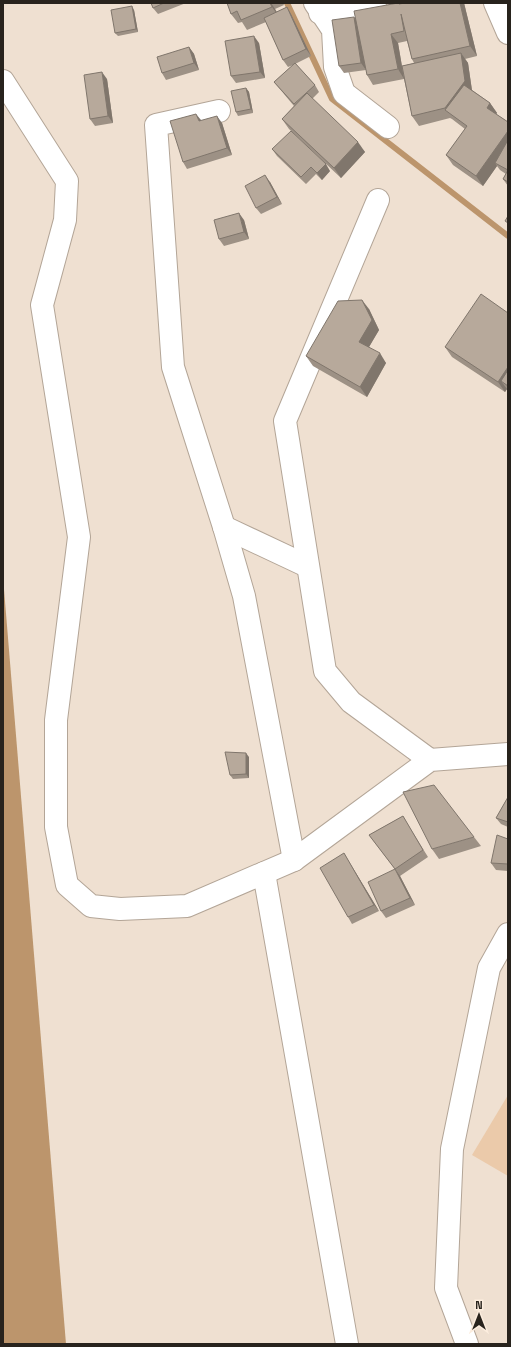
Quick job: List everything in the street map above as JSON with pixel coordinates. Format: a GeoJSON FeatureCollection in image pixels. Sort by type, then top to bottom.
{"type":"FeatureCollection","features":[{"type":"Feature","properties":{"kind":"street"},"geometry":{"type":"LineString","coordinates":[[375,3],[318,8],[333,30],[335,67],[344,93],[388,127]]}},
{"type":"Feature","properties":{"kind":"street"},"geometry":{"type":"LineString","coordinates":[[495,3],[508,33]]}},
{"type":"Feature","properties":{"kind":"street"},"geometry":{"type":"LineString","coordinates":[[3,81],[66,181],[65,220],[42,305],[79,537],[56,720],[56,827],[66,885],[91,906],[120,909],[187,906],[294,860],[430,760],[508,754]]}},
{"type":"Feature","properties":{"kind":"street"},"geometry":{"type":"LineString","coordinates":[[219,111],[156,125],[173,367],[224,527],[244,596],[294,860]]}},
{"type":"Feature","properties":{"kind":"street"},"geometry":{"type":"LineString","coordinates":[[378,200],[285,421],[307,566],[325,670],[351,702],[430,760]]}},
{"type":"Feature","properties":{"kind":"street"},"geometry":{"type":"LineString","coordinates":[[224,527],[307,566]]}},
{"type":"Feature","properties":{"kind":"street"},"geometry":{"type":"LineString","coordinates":[[264,873],[347,1344]]}},
{"type":"Feature","properties":{"kind":"street"},"geometry":{"type":"LineString","coordinates":[[467,1344],[446,1288],[452,1149],[489,968],[508,934]]}},
{"type":"Feature","properties":{"kind":"shaded area"},"geometry":{"type":"Polygon","coordinates":[[[3,577],[66,1344],[3,1344],[3,577]]]}},
{"type":"Feature","properties":{"kind":"shaded area"},"geometry":{"type":"Polygon","coordinates":[[[508,1095],[508,1176],[472,1155],[508,1095]]]}},
{"type":"Feature","properties":{"kind":"building"},"geometry":{"type":"Polygon","coordinates":[[[151,3],[164,3],[153,8],[151,3]]]}},
{"type":"Feature","properties":{"kind":"building"},"geometry":{"type":"Polygon","coordinates":[[[227,3],[270,3],[272,7],[241,20],[237,11],[231,14],[227,3]]]}},
{"type":"Feature","properties":{"kind":"building"},"geometry":{"type":"Polygon","coordinates":[[[398,3],[460,3],[470,46],[412,59],[401,14],[404,31],[391,34],[398,69],[367,75],[354,11],[398,3]]]}},
{"type":"Feature","properties":{"kind":"building"},"geometry":{"type":"Polygon","coordinates":[[[132,6],[136,29],[115,33],[111,10],[132,6]]]}},
{"type":"Feature","properties":{"kind":"building"},"geometry":{"type":"Polygon","coordinates":[[[287,7],[306,49],[283,60],[264,18],[287,7]]]}},
{"type":"Feature","properties":{"kind":"building"},"geometry":{"type":"Polygon","coordinates":[[[354,17],[361,63],[339,66],[332,20],[354,17]]]}},
{"type":"Feature","properties":{"kind":"building"},"geometry":{"type":"Polygon","coordinates":[[[254,36],[260,72],[231,76],[225,41],[254,36]]]}},
{"type":"Feature","properties":{"kind":"building"},"geometry":{"type":"Polygon","coordinates":[[[189,47],[194,63],[162,73],[157,57],[189,47]]]}},
{"type":"Feature","properties":{"kind":"building"},"geometry":{"type":"Polygon","coordinates":[[[461,53],[465,81],[445,108],[412,116],[402,66],[461,53]]]}},
{"type":"Feature","properties":{"kind":"building"},"geometry":{"type":"Polygon","coordinates":[[[295,63],[315,85],[294,104],[274,82],[295,63]]]}},
{"type":"Feature","properties":{"kind":"building"},"geometry":{"type":"Polygon","coordinates":[[[102,72],[108,116],[90,119],[84,75],[102,72]]]}},
{"type":"Feature","properties":{"kind":"building"},"geometry":{"type":"Polygon","coordinates":[[[464,85],[490,103],[487,108],[508,122],[508,131],[476,176],[446,155],[467,126],[445,110],[464,85]]]}},
{"type":"Feature","properties":{"kind":"building"},"geometry":{"type":"Polygon","coordinates":[[[246,88],[251,109],[236,112],[231,91],[246,88]]]}},
{"type":"Feature","properties":{"kind":"building"},"geometry":{"type":"Polygon","coordinates":[[[307,93],[358,142],[334,168],[282,119],[307,93]]]}},
{"type":"Feature","properties":{"kind":"building"},"geometry":{"type":"Polygon","coordinates":[[[196,114],[199,121],[217,116],[227,148],[183,162],[170,121],[196,114]]]}},
{"type":"Feature","properties":{"kind":"building"},"geometry":{"type":"Polygon","coordinates":[[[291,131],[326,164],[317,173],[311,167],[301,177],[272,149],[291,131]]]}},
{"type":"Feature","properties":{"kind":"building"},"geometry":{"type":"Polygon","coordinates":[[[508,140],[508,170],[495,163],[508,140]]]}},
{"type":"Feature","properties":{"kind":"building"},"geometry":{"type":"Polygon","coordinates":[[[508,170],[508,182],[503,179],[508,170]]]}},
{"type":"Feature","properties":{"kind":"building"},"geometry":{"type":"Polygon","coordinates":[[[265,175],[277,197],[256,208],[245,186],[265,175]]]}},
{"type":"Feature","properties":{"kind":"building"},"geometry":{"type":"Polygon","coordinates":[[[239,213],[244,232],[219,239],[214,220],[239,213]]]}},
{"type":"Feature","properties":{"kind":"building"},"geometry":{"type":"Polygon","coordinates":[[[508,216],[508,223],[505,221],[508,216]]]}},
{"type":"Feature","properties":{"kind":"building"},"geometry":{"type":"Polygon","coordinates":[[[481,294],[508,313],[508,367],[498,382],[445,347],[481,294]]]}},
{"type":"Feature","properties":{"kind":"building"},"geometry":{"type":"Polygon","coordinates":[[[362,300],[372,320],[359,342],[380,353],[360,387],[306,356],[338,301],[362,300]]]}},
{"type":"Feature","properties":{"kind":"building"},"geometry":{"type":"Polygon","coordinates":[[[508,370],[508,386],[501,381],[508,370]]]}},
{"type":"Feature","properties":{"kind":"building"},"geometry":{"type":"Polygon","coordinates":[[[225,752],[246,753],[246,774],[230,775],[225,752]]]}},
{"type":"Feature","properties":{"kind":"building"},"geometry":{"type":"Polygon","coordinates":[[[434,785],[474,837],[432,849],[403,792],[434,785]]]}},
{"type":"Feature","properties":{"kind":"building"},"geometry":{"type":"Polygon","coordinates":[[[508,797],[508,822],[496,818],[508,797]]]}},
{"type":"Feature","properties":{"kind":"building"},"geometry":{"type":"Polygon","coordinates":[[[403,816],[423,850],[395,869],[369,835],[403,816]]]}},
{"type":"Feature","properties":{"kind":"building"},"geometry":{"type":"Polygon","coordinates":[[[497,835],[508,839],[508,864],[491,863],[497,835]]]}},
{"type":"Feature","properties":{"kind":"building"},"geometry":{"type":"Polygon","coordinates":[[[344,853],[374,905],[348,917],[320,868],[344,853]]]}},
{"type":"Feature","properties":{"kind":"building"},"geometry":{"type":"Polygon","coordinates":[[[395,869],[410,898],[381,911],[368,882],[395,869]]]}},
{"type":"Feature","properties":{"kind":"waterway"},"geometry":{"type":"LineString","coordinates":[[287,3],[332,99],[508,236]]}}]}
